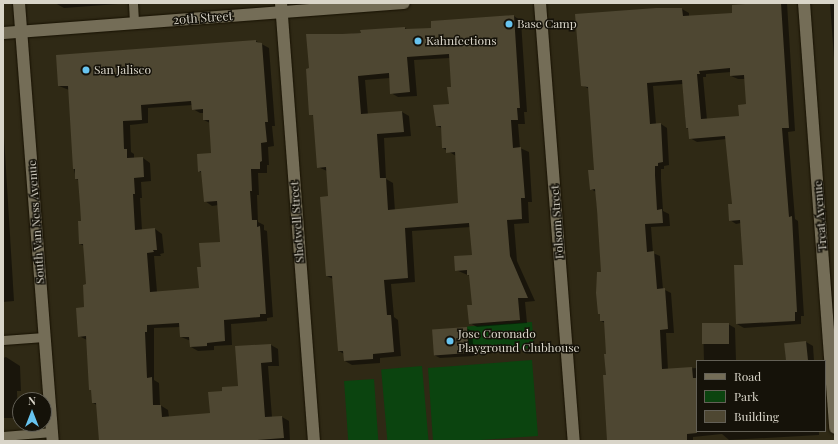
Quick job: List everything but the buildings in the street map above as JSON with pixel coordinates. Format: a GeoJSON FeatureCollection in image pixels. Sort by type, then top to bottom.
{"type":"FeatureCollection","features":[{"type":"Feature","properties":{"kind":"street","name":"South Van Ness Avenue"},"geometry":{"type":"LineString","coordinates":[[19,3],[52,437]]}},
{"type":"Feature","properties":{"kind":"street","name":"20th Street"},"geometry":{"type":"LineString","coordinates":[[3,33],[134,24],[281,8],[404,3]]}},
{"type":"Feature","properties":{"kind":"street","name":"Folsom Street"},"geometry":{"type":"LineString","coordinates":[[540,3],[574,441]]}},
{"type":"Feature","properties":{"kind":"street","name":"Treat Avenue"},"geometry":{"type":"LineString","coordinates":[[804,3],[835,428]]}},
{"type":"Feature","properties":{"kind":"street","name":"Shotwell Street"},"geometry":{"type":"LineString","coordinates":[[281,8],[314,441]]}},
{"type":"Feature","properties":{"kind":"lane"},"geometry":{"type":"LineString","coordinates":[[132,3],[134,24]]}},
{"type":"Feature","properties":{"kind":"lane"},"geometry":{"type":"LineString","coordinates":[[3,340],[44,336]]}},
{"type":"Feature","properties":{"kind":"lane"},"geometry":{"type":"LineString","coordinates":[[3,436],[52,437]]}},
{"type":"Feature","properties":{"kind":"green space"},"geometry":{"type":"Polygon","coordinates":[[[532,322],[534,348],[469,352],[467,327],[532,322]]]}},
{"type":"Feature","properties":{"kind":"green space"},"geometry":{"type":"Polygon","coordinates":[[[532,360],[538,436],[466,441],[433,441],[428,368],[532,360]]]}},
{"type":"Feature","properties":{"kind":"green space"},"geometry":{"type":"Polygon","coordinates":[[[422,366],[429,441],[387,441],[381,370],[422,366]]]}},
{"type":"Feature","properties":{"kind":"green space"},"geometry":{"type":"Polygon","coordinates":[[[374,379],[378,441],[348,441],[344,381],[374,379]]]}},
{"type":"Feature","properties":{"kind":"place","name":"Base Camp"},"geometry":{"type":"Point","coordinates":[509,24]}},
{"type":"Feature","properties":{"kind":"place","name":"Kahnfections"},"geometry":{"type":"Point","coordinates":[418,41]}},
{"type":"Feature","properties":{"kind":"place","name":"San Jalisco"},"geometry":{"type":"Point","coordinates":[86,70]}},
{"type":"Feature","properties":{"kind":"place","name":"Jose Coronado Playground Clubhouse"},"geometry":{"type":"Point","coordinates":[450,341]}}]}
